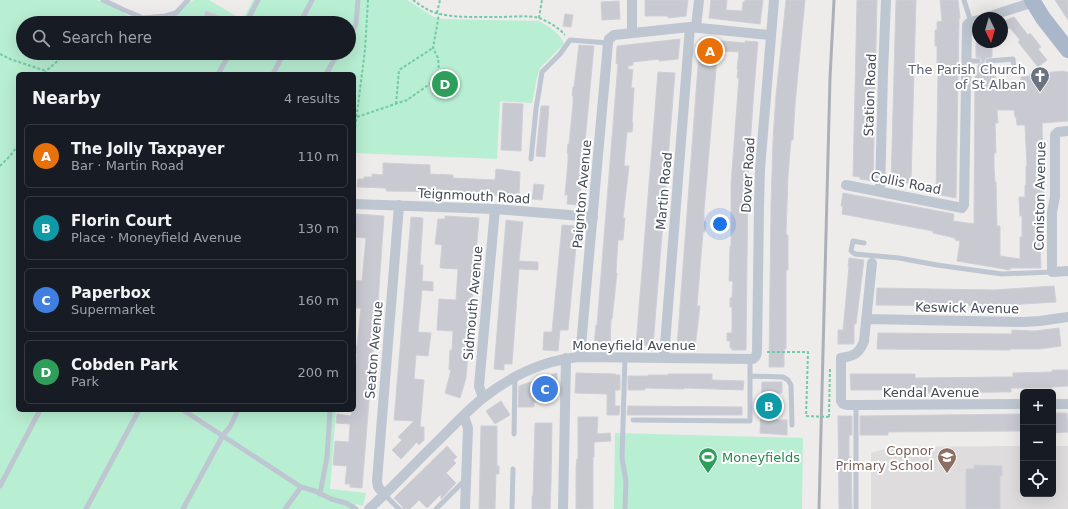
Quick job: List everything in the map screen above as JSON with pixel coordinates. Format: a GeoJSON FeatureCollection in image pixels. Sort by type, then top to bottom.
{"type":"FeatureCollection","features":[{"type":"Feature","properties":{"kind":"main road"},"geometry":{"type":"LineString","coordinates":[[1033,1],[1047,24],[1068,50]]}},
{"type":"Feature","properties":{"kind":"street"},"geometry":{"type":"LineString","coordinates":[[632,0],[632,33]]}},
{"type":"Feature","properties":{"kind":"street","name":"Martin Road"},"geometry":{"type":"LineString","coordinates":[[664,357],[693,27],[699,0]]}},
{"type":"Feature","properties":{"kind":"street","name":"Dover Road"},"geometry":{"type":"LineString","coordinates":[[754,355],[760,169],[774,0]]}},
{"type":"Feature","properties":{"kind":"street","name":"Station Road"},"geometry":{"type":"LineString","coordinates":[[880,191],[886,0]]}},
{"type":"Feature","properties":{"kind":"street"},"geometry":{"type":"LineString","coordinates":[[1001,12],[1033,1]]}},
{"type":"Feature","properties":{"kind":"street"},"geometry":{"type":"LineString","coordinates":[[967,61],[967,25],[972,22]]}},
{"type":"Feature","properties":{"kind":"street"},"geometry":{"type":"LineString","coordinates":[[611,39],[632,33],[693,27],[770,35]]}},
{"type":"Feature","properties":{"kind":"street","name":"Paignton Avenue"},"geometry":{"type":"LineString","coordinates":[[580,357],[611,39]]}},
{"type":"Feature","properties":{"kind":"street","name":"Collis Road"},"geometry":{"type":"LineString","coordinates":[[846,185],[962,208],[964,205],[967,61]]}},
{"type":"Feature","properties":{"kind":"street","name":"Coniston Avenue"},"geometry":{"type":"LineString","coordinates":[[1052,272],[1052,212],[1055,197],[1054,135],[1058,132],[1068,131]]}},
{"type":"Feature","properties":{"kind":"street","name":"Teignmouth Road"},"geometry":{"type":"LineString","coordinates":[[356,204],[495,209],[593,217]]}},
{"type":"Feature","properties":{"kind":"street","name":"Seaton Avenue"},"geometry":{"type":"LineString","coordinates":[[384,494],[378,487],[377,481],[399,205]]}},
{"type":"Feature","properties":{"kind":"street","name":"Sidmouth Avenue"},"geometry":{"type":"LineString","coordinates":[[483,398],[479,386],[495,209]]}},
{"type":"Feature","properties":{"kind":"street"},"geometry":{"type":"LineString","coordinates":[[866,319],[872,263]]}},
{"type":"Feature","properties":{"kind":"street"},"geometry":{"type":"LineString","coordinates":[[1052,272],[1068,271]]}},
{"type":"Feature","properties":{"kind":"street","name":"Keswick Avenue"},"geometry":{"type":"LineString","coordinates":[[866,319],[1023,322],[1068,317]]}},
{"type":"Feature","properties":{"kind":"street","name":"Kendal Avenue"},"geometry":{"type":"LineString","coordinates":[[866,319],[864,341],[861,348],[857,353],[841,358],[841,400],[843,404],[1020,404]]}},
{"type":"Feature","properties":{"kind":"street","name":"Moneyfield Avenue"},"geometry":{"type":"LineString","coordinates":[[369,509],[483,398],[515,377],[540,366],[566,358],[580,357],[754,355]]}},
{"type":"Feature","properties":{"kind":"street"},"geometry":{"type":"LineString","coordinates":[[563,509],[566,358]]}},
{"type":"Feature","properties":{"kind":"street"},"geometry":{"type":"LineString","coordinates":[[1056,404],[1068,404]]}},
{"type":"Feature","properties":{"kind":"street"},"geometry":{"type":"LineString","coordinates":[[464,416],[468,428],[465,509]]}},
{"type":"Feature","properties":{"kind":"lane"},"geometry":{"type":"LineString","coordinates":[[103,0],[138,16]]}},
{"type":"Feature","properties":{"kind":"lane"},"geometry":{"type":"LineString","coordinates":[[165,16],[176,13],[188,0]]}},
{"type":"Feature","properties":{"kind":"lane"},"geometry":{"type":"LineString","coordinates":[[250,16],[258,0]]}},
{"type":"Feature","properties":{"kind":"lane"},"geometry":{"type":"LineString","coordinates":[[304,16],[312,0]]}},
{"type":"Feature","properties":{"kind":"lane"},"geometry":{"type":"LineString","coordinates":[[356,24],[358,0]]}},
{"type":"Feature","properties":{"kind":"lane"},"geometry":{"type":"LineString","coordinates":[[964,0],[972,17]]}},
{"type":"Feature","properties":{"kind":"lane"},"geometry":{"type":"LineString","coordinates":[[531,159],[536,109],[542,72],[560,54],[570,40],[611,39]]}},
{"type":"Feature","properties":{"kind":"lane"},"geometry":{"type":"LineString","coordinates":[[988,61],[1013,59],[1014,69]]}},
{"type":"Feature","properties":{"kind":"lane"},"geometry":{"type":"LineString","coordinates":[[219,72],[226,60]]}},
{"type":"Feature","properties":{"kind":"lane"},"geometry":{"type":"LineString","coordinates":[[274,72],[280,60]]}},
{"type":"Feature","properties":{"kind":"lane"},"geometry":{"type":"LineString","coordinates":[[327,72],[334,60]]}},
{"type":"Feature","properties":{"kind":"lane"},"geometry":{"type":"LineString","coordinates":[[967,61],[978,61]]}},
{"type":"Feature","properties":{"kind":"lane"},"geometry":{"type":"LineString","coordinates":[[864,243],[853,241],[851,250],[855,254],[899,258],[1002,274],[1052,272]]}},
{"type":"Feature","properties":{"kind":"lane"},"geometry":{"type":"LineString","coordinates":[[633,420],[750,422],[750,376],[754,355]]}},
{"type":"Feature","properties":{"kind":"lane"},"geometry":{"type":"LineString","coordinates":[[625,357],[622,458],[626,481],[625,509]]}},
{"type":"Feature","properties":{"kind":"lane"},"geometry":{"type":"LineString","coordinates":[[750,376],[783,377],[788,380],[791,385],[792,425]]}},
{"type":"Feature","properties":{"kind":"lane"},"geometry":{"type":"LineString","coordinates":[[514,434],[515,377]]}},
{"type":"Feature","properties":{"kind":"lane"},"geometry":{"type":"LineString","coordinates":[[856,405],[856,509]]}},
{"type":"Feature","properties":{"kind":"lane"},"geometry":{"type":"LineString","coordinates":[[0,486],[39,412]]}},
{"type":"Feature","properties":{"kind":"lane"},"geometry":{"type":"LineString","coordinates":[[86,509],[138,412]]}},
{"type":"Feature","properties":{"kind":"lane"},"geometry":{"type":"LineString","coordinates":[[186,412],[301,487],[346,503],[356,509]]}},
{"type":"Feature","properties":{"kind":"lane"},"geometry":{"type":"LineString","coordinates":[[183,509],[237,412]]}},
{"type":"Feature","properties":{"kind":"lane"},"geometry":{"type":"LineString","coordinates":[[320,494],[327,457],[330,412]]}},
{"type":"Feature","properties":{"kind":"lane"},"geometry":{"type":"LineString","coordinates":[[512,509],[514,469]]}},
{"type":"Feature","properties":{"kind":"lane"},"geometry":{"type":"LineString","coordinates":[[436,509],[466,479]]}},
{"type":"Feature","properties":{"kind":"lane"},"geometry":{"type":"LineString","coordinates":[[285,509],[301,487]]}},
{"type":"Feature","properties":{"kind":"lane"},"geometry":{"type":"LineString","coordinates":[[384,494],[399,509]]}},
{"type":"Feature","properties":{"kind":"path"},"geometry":{"type":"LineString","coordinates":[[356,124],[365,50],[368,0]]}},
{"type":"Feature","properties":{"kind":"path"},"geometry":{"type":"LineString","coordinates":[[413,0],[428,10],[438,14],[539,18],[562,31],[570,40]]}},
{"type":"Feature","properties":{"kind":"path"},"geometry":{"type":"LineString","coordinates":[[357,117],[406,100],[434,82],[439,72],[438,58],[433,48],[440,0]]}},
{"type":"Feature","properties":{"kind":"path"},"geometry":{"type":"LineString","coordinates":[[539,18],[542,0]]}},
{"type":"Feature","properties":{"kind":"path"},"geometry":{"type":"LineString","coordinates":[[396,104],[399,70],[433,48]]}},
{"type":"Feature","properties":{"kind":"path"},"geometry":{"type":"LineString","coordinates":[[0,54],[42,72]]}},
{"type":"Feature","properties":{"kind":"path"},"geometry":{"type":"LineString","coordinates":[[46,72],[59,60]]}},
{"type":"Feature","properties":{"kind":"path"},"geometry":{"type":"LineString","coordinates":[[0,166],[16,148]]}},
{"type":"Feature","properties":{"kind":"path"},"geometry":{"type":"LineString","coordinates":[[754,355],[808,352],[806,416],[830,417]]}},
{"type":"Feature","properties":{"kind":"shaded area","name":"Copnor Primary School"},"geometry":{"type":"Polygon","coordinates":[[[1020,446],[1020,497],[1056,497],[1056,446],[1068,446],[1068,509],[871,509],[871,453],[891,447],[1020,446]]]}},
{"type":"Feature","properties":{"kind":"green space"},"geometry":{"type":"Polygon","coordinates":[[[0,0],[97,0],[129,16],[16,16],[16,60],[356,60],[356,16],[245,16],[253,0],[407,0],[432,16],[441,19],[539,21],[560,37],[564,44],[540,68],[532,103],[500,101],[497,159],[356,153],[356,72],[16,72],[16,412],[336,412],[330,489],[366,493],[363,506],[356,504],[354,509],[0,509],[0,0]]]}},
{"type":"Feature","properties":{"kind":"green space"},"geometry":{"type":"Polygon","coordinates":[[[194,0],[209,0],[236,16],[174,16],[194,0]]]}},
{"type":"Feature","properties":{"kind":"green space","name":"Moneyfields"},"geometry":{"type":"Polygon","coordinates":[[[615,433],[803,438],[802,509],[614,509],[615,433]]]}},
{"type":"Feature","properties":{"kind":"building"},"geometry":{"type":"Polygon","coordinates":[[[645,0],[688,0],[686,16],[668,18],[668,16],[645,16],[645,0]]]}},
{"type":"Feature","properties":{"kind":"building"},"geometry":{"type":"Polygon","coordinates":[[[711,0],[727,0],[726,10],[742,11],[743,2],[745,2],[745,0],[763,0],[760,24],[709,18],[711,0]]]}},
{"type":"Feature","properties":{"kind":"building"},"geometry":{"type":"Polygon","coordinates":[[[786,0],[805,0],[793,140],[791,140],[788,175],[786,235],[788,235],[788,270],[786,270],[786,349],[784,349],[784,367],[769,367],[773,141],[776,95],[786,0]]]}},
{"type":"Feature","properties":{"kind":"building"},"geometry":{"type":"Polygon","coordinates":[[[857,0],[877,0],[873,181],[860,179],[860,177],[853,176],[857,0]]]}},
{"type":"Feature","properties":{"kind":"building"},"geometry":{"type":"Polygon","coordinates":[[[896,0],[916,0],[911,183],[904,183],[904,187],[891,185],[896,0]]]}},
{"type":"Feature","properties":{"kind":"building"},"geometry":{"type":"Polygon","coordinates":[[[940,0],[958,0],[960,18],[956,198],[936,194],[938,72],[935,30],[937,30],[937,22],[942,21],[940,0]]]}},
{"type":"Feature","properties":{"kind":"building"},"geometry":{"type":"Polygon","coordinates":[[[1055,0],[1068,0],[1068,20],[1055,0]]]}},
{"type":"Feature","properties":{"kind":"building"},"geometry":{"type":"Polygon","coordinates":[[[619,1],[620,19],[602,20],[601,2],[619,1]]]}},
{"type":"Feature","properties":{"kind":"building"},"geometry":{"type":"Polygon","coordinates":[[[206,11],[220,16],[204,16],[206,11]]]}},
{"type":"Feature","properties":{"kind":"building"},"geometry":{"type":"Polygon","coordinates":[[[565,14],[573,15],[571,27],[563,26],[565,14]]]}},
{"type":"Feature","properties":{"kind":"building"},"geometry":{"type":"Polygon","coordinates":[[[1014,17],[1028,35],[1030,33],[1041,47],[1038,49],[1047,60],[1038,67],[1018,42],[1020,40],[1010,28],[1008,29],[1008,19],[1014,17]]]}},
{"type":"Feature","properties":{"kind":"building"},"geometry":{"type":"Polygon","coordinates":[[[680,39],[678,59],[659,61],[659,59],[633,62],[633,65],[628,66],[628,69],[633,70],[631,88],[634,88],[633,123],[632,132],[627,132],[624,166],[629,166],[623,218],[625,218],[623,240],[618,240],[617,273],[611,319],[610,347],[594,346],[597,325],[618,63],[616,64],[617,46],[680,39]]]}},
{"type":"Feature","properties":{"kind":"building"},"geometry":{"type":"Polygon","coordinates":[[[700,39],[745,43],[745,41],[758,42],[748,176],[746,350],[732,350],[732,348],[730,348],[730,341],[727,341],[727,333],[732,333],[732,307],[730,307],[730,298],[732,298],[733,281],[729,281],[731,246],[731,184],[739,78],[737,78],[737,69],[739,52],[721,51],[721,57],[717,57],[704,211],[704,221],[706,222],[705,232],[703,232],[697,306],[700,306],[695,348],[677,347],[700,39]]]}},
{"type":"Feature","properties":{"kind":"building"},"geometry":{"type":"Polygon","coordinates":[[[579,45],[594,46],[579,205],[567,204],[568,195],[565,195],[568,161],[567,153],[573,104],[572,96],[579,45]]]}},
{"type":"Feature","properties":{"kind":"building"},"geometry":{"type":"Polygon","coordinates":[[[976,48],[992,48],[992,57],[986,58],[984,62],[988,65],[988,76],[995,75],[998,89],[1021,87],[1021,77],[1030,76],[1030,74],[1064,71],[1068,72],[1068,121],[1042,123],[1044,193],[1038,193],[1041,268],[1010,268],[1010,270],[957,261],[960,241],[955,240],[955,238],[933,233],[933,231],[842,214],[843,206],[841,206],[843,193],[954,214],[953,221],[974,224],[975,74],[977,74],[978,65],[982,61],[980,58],[976,57],[976,48]],[[997,110],[998,123],[995,123],[996,153],[994,153],[994,166],[997,226],[1000,226],[1000,256],[1020,259],[1022,216],[1020,216],[1019,197],[1025,197],[1027,166],[1025,125],[1017,125],[1014,110],[997,110]]]}},
{"type":"Feature","properties":{"kind":"building"},"geometry":{"type":"Polygon","coordinates":[[[658,72],[675,73],[653,346],[636,345],[658,72]]]}},
{"type":"Feature","properties":{"kind":"building"},"geometry":{"type":"Polygon","coordinates":[[[503,103],[523,104],[521,151],[501,150],[503,103]]]}},
{"type":"Feature","properties":{"kind":"building"},"geometry":{"type":"Polygon","coordinates":[[[541,106],[549,106],[545,157],[536,156],[541,106]]]}},
{"type":"Feature","properties":{"kind":"building"},"geometry":{"type":"Polygon","coordinates":[[[383,163],[430,165],[430,174],[453,175],[453,178],[495,180],[496,169],[520,172],[519,198],[456,192],[386,191],[386,188],[357,187],[358,179],[372,177],[372,174],[383,175],[383,163]]]}},
{"type":"Feature","properties":{"kind":"building"},"geometry":{"type":"Polygon","coordinates":[[[534,184],[544,185],[542,200],[532,199],[534,184]]]}},
{"type":"Feature","properties":{"kind":"building"},"geometry":{"type":"Polygon","coordinates":[[[356,214],[384,216],[362,488],[350,487],[350,484],[345,484],[347,466],[333,465],[335,441],[349,442],[350,424],[336,423],[337,414],[351,416],[352,412],[356,412],[356,346],[361,308],[356,308],[356,280],[362,281],[366,238],[356,237],[356,214]]]}},
{"type":"Feature","properties":{"kind":"building"},"geometry":{"type":"Polygon","coordinates":[[[445,216],[479,218],[466,378],[460,398],[445,393],[451,370],[449,370],[450,350],[452,350],[453,331],[437,330],[439,299],[456,300],[458,269],[440,267],[442,245],[435,244],[438,219],[445,219],[445,216]]]}},
{"type":"Feature","properties":{"kind":"building"},"geometry":{"type":"Polygon","coordinates":[[[411,217],[423,218],[420,265],[423,265],[422,281],[433,282],[433,291],[422,290],[418,332],[431,333],[428,356],[416,355],[414,379],[424,380],[420,427],[424,427],[424,440],[419,445],[417,442],[401,459],[392,450],[402,440],[398,437],[414,421],[394,420],[411,217]]]}},
{"type":"Feature","properties":{"kind":"building"},"geometry":{"type":"Polygon","coordinates":[[[506,220],[523,222],[519,261],[538,262],[538,270],[519,269],[512,364],[504,364],[504,370],[494,369],[506,220]]]}},
{"type":"Feature","properties":{"kind":"building"},"geometry":{"type":"Polygon","coordinates":[[[562,225],[578,226],[568,330],[560,330],[558,351],[543,350],[544,332],[552,332],[562,225]]]}},
{"type":"Feature","properties":{"kind":"building"},"geometry":{"type":"Polygon","coordinates":[[[849,258],[864,260],[856,324],[854,324],[854,344],[838,344],[838,330],[843,330],[849,258]]]}},
{"type":"Feature","properties":{"kind":"building"},"geometry":{"type":"Polygon","coordinates":[[[1054,286],[1056,302],[990,306],[876,305],[877,288],[993,290],[1054,286]]]}},
{"type":"Feature","properties":{"kind":"building"},"geometry":{"type":"Polygon","coordinates":[[[1059,328],[1061,346],[1040,349],[877,349],[878,333],[1012,334],[1012,330],[1035,331],[1059,328]]]}},
{"type":"Feature","properties":{"kind":"building"},"geometry":{"type":"Polygon","coordinates":[[[1052,370],[1068,370],[1068,386],[1052,388],[1011,388],[1011,392],[917,393],[917,390],[851,390],[850,374],[915,374],[915,378],[1013,377],[1013,373],[1052,372],[1052,370]]]}},
{"type":"Feature","properties":{"kind":"building"},"geometry":{"type":"Polygon","coordinates":[[[557,373],[557,397],[549,397],[549,399],[541,400],[541,402],[534,402],[534,407],[518,407],[519,386],[557,373]]]}},
{"type":"Feature","properties":{"kind":"building"},"geometry":{"type":"Polygon","coordinates":[[[576,373],[620,375],[620,390],[615,390],[615,406],[620,406],[619,415],[607,415],[607,394],[575,393],[576,373]]]}},
{"type":"Feature","properties":{"kind":"building"},"geometry":{"type":"Polygon","coordinates":[[[712,374],[712,380],[744,381],[743,390],[645,388],[645,390],[628,390],[628,376],[712,374]]]}},
{"type":"Feature","properties":{"kind":"building"},"geometry":{"type":"Polygon","coordinates":[[[762,382],[782,382],[782,393],[777,393],[776,420],[787,420],[787,435],[760,433],[762,382]]]}},
{"type":"Feature","properties":{"kind":"building"},"geometry":{"type":"Polygon","coordinates":[[[501,401],[510,415],[495,424],[486,411],[501,401]]]}},
{"type":"Feature","properties":{"kind":"building"},"geometry":{"type":"Polygon","coordinates":[[[628,406],[742,407],[742,415],[627,415],[628,406]]]}},
{"type":"Feature","properties":{"kind":"building"},"geometry":{"type":"Polygon","coordinates":[[[1056,413],[1067,413],[1068,432],[1056,433],[1056,413]]]}},
{"type":"Feature","properties":{"kind":"building"},"geometry":{"type":"Polygon","coordinates":[[[1020,414],[1020,431],[888,432],[888,435],[860,435],[860,416],[1020,414]]]}},
{"type":"Feature","properties":{"kind":"building"},"geometry":{"type":"Polygon","coordinates":[[[838,416],[852,416],[852,435],[849,435],[849,457],[851,457],[852,509],[839,509],[838,416]]]}},
{"type":"Feature","properties":{"kind":"building"},"geometry":{"type":"Polygon","coordinates":[[[578,417],[598,417],[597,434],[610,433],[611,441],[594,442],[593,509],[576,509],[578,417]]]}},
{"type":"Feature","properties":{"kind":"building"},"geometry":{"type":"Polygon","coordinates":[[[535,423],[552,423],[550,509],[532,509],[535,423]]]}},
{"type":"Feature","properties":{"kind":"building"},"geometry":{"type":"Polygon","coordinates":[[[481,426],[497,426],[497,466],[499,466],[499,474],[496,474],[495,509],[479,509],[481,426]]]}},
{"type":"Feature","properties":{"kind":"building"},"geometry":{"type":"Polygon","coordinates":[[[447,446],[457,457],[453,460],[456,463],[446,473],[456,483],[441,499],[441,494],[427,508],[419,500],[410,509],[403,509],[394,498],[447,446]]]}},
{"type":"Feature","properties":{"kind":"building"},"geometry":{"type":"Polygon","coordinates":[[[974,465],[1002,466],[1002,476],[1000,476],[1000,509],[966,509],[966,469],[974,469],[974,465]]]}},
{"type":"Feature","properties":{"kind":"railway"},"geometry":{"type":"LineString","coordinates":[[819,509],[830,78],[834,0]]}},
{"type":"Feature","properties":{"kind":"place","name":"The Jolly Taxpayer"},"geometry":{"type":"Point","coordinates":[710,51]}},
{"type":"Feature","properties":{"kind":"place","name":"Cobden Park"},"geometry":{"type":"Point","coordinates":[445,84]}},
{"type":"Feature","properties":{"kind":"place","name":"The Parish Church of St Alban"},"geometry":{"type":"Point","coordinates":[1040,93]}},
{"type":"Feature","properties":{"kind":"place","name":"Paperbox"},"geometry":{"type":"Point","coordinates":[545,389]}},
{"type":"Feature","properties":{"kind":"place","name":"Florin Court"},"geometry":{"type":"Point","coordinates":[769,406]}},
{"type":"Feature","properties":{"kind":"place","name":"Moneyfields"},"geometry":{"type":"Point","coordinates":[708,474]}},
{"type":"Feature","properties":{"kind":"place","name":"Copnor Primary School"},"geometry":{"type":"Point","coordinates":[947,474]}}]}
